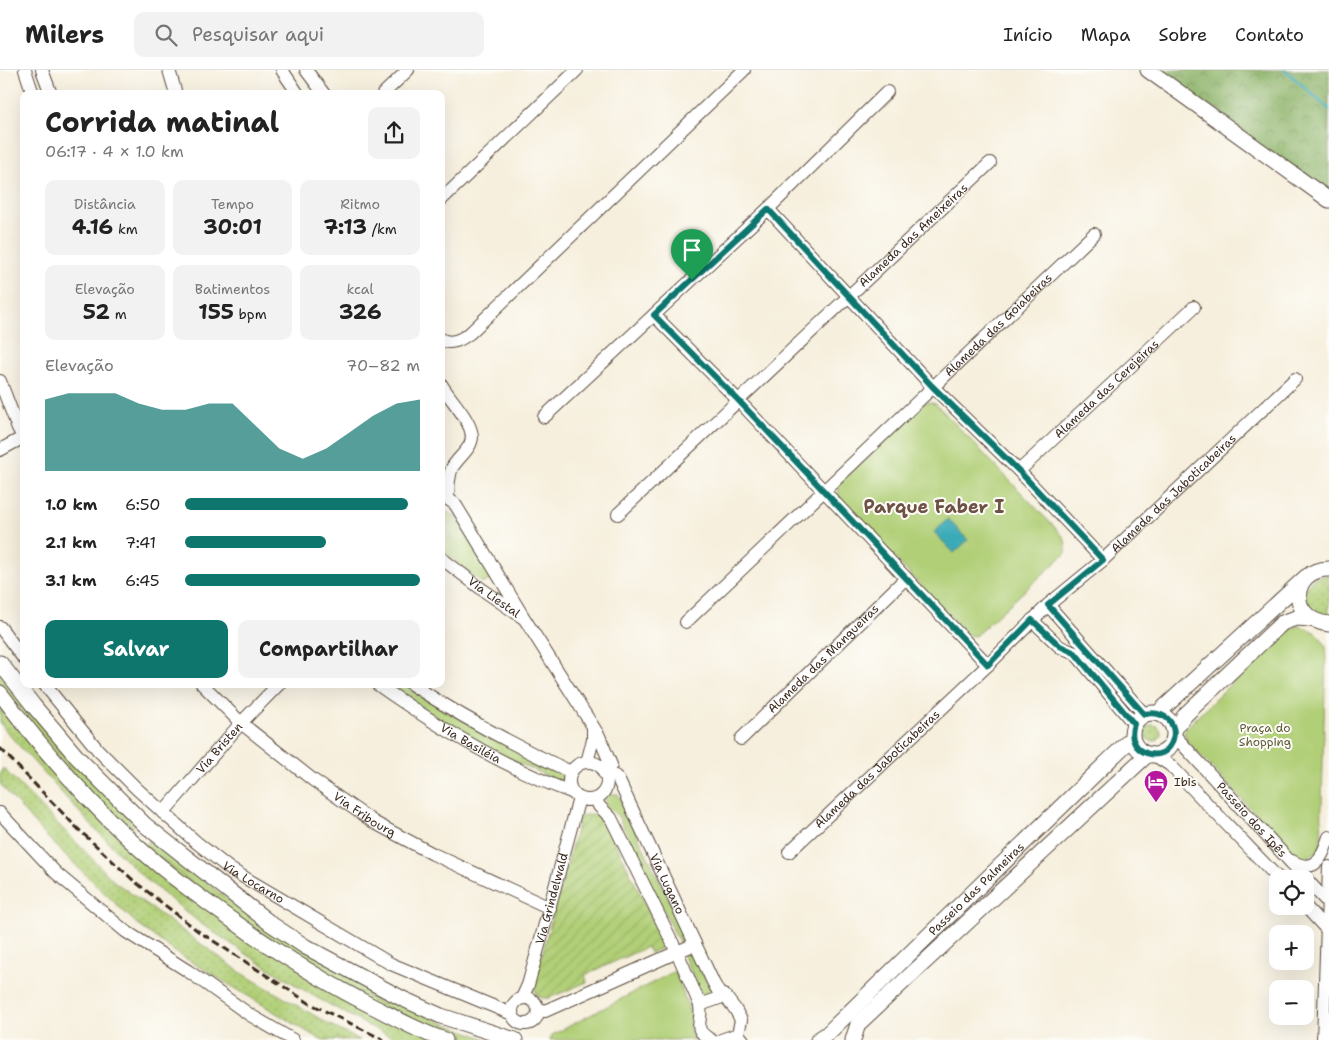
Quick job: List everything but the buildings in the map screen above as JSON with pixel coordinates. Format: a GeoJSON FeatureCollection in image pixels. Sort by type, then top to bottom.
{"type":"FeatureCollection","features":[{"type":"Feature","properties":{"kind":"street"},"geometry":{"type":"LineString","coordinates":[[25,70],[32,90]]}},
{"type":"Feature","properties":{"kind":"street"},"geometry":{"type":"LineString","coordinates":[[42,70],[50,90]]}},
{"type":"Feature","properties":{"kind":"street"},"geometry":{"type":"LineString","coordinates":[[169,70],[175,90]]}},
{"type":"Feature","properties":{"kind":"street"},"geometry":{"type":"LineString","coordinates":[[282,70],[295,90]]}},
{"type":"Feature","properties":{"kind":"street"},"geometry":{"type":"LineString","coordinates":[[306,70],[321,90]]}},
{"type":"Feature","properties":{"kind":"street"},"geometry":{"type":"LineString","coordinates":[[387,90],[408,70]]}},
{"type":"Feature","properties":{"kind":"street"},"geometry":{"type":"LineString","coordinates":[[445,196],[577,70]]}},
{"type":"Feature","properties":{"kind":"street"},"geometry":{"type":"LineString","coordinates":[[1148,70],[1329,200]]}},
{"type":"Feature","properties":{"kind":"street"},"geometry":{"type":"LineString","coordinates":[[445,342],[461,339],[470,333],[737,72]]}},
{"type":"Feature","properties":{"kind":"street"},"geometry":{"type":"LineString","coordinates":[[544,417],[768,209],[887,92]]}},
{"type":"Feature","properties":{"kind":"street","name":"Alameda das Ameixeiras"},"geometry":{"type":"LineString","coordinates":[[618,514],[990,163]]}},
{"type":"Feature","properties":{"kind":"street"},"geometry":{"type":"LineString","coordinates":[[768,209],[932,386],[1019,471],[1103,560]]}},
{"type":"Feature","properties":{"kind":"street","name":"Alameda das Goiabeiras"},"geometry":{"type":"LineString","coordinates":[[686,622],[1094,234]]}},
{"type":"Feature","properties":{"kind":"street","name":"Alameda das Cerejeiras"},"geometry":{"type":"LineString","coordinates":[[1019,471],[1194,307]]}},
{"type":"Feature","properties":{"kind":"street"},"geometry":{"type":"LineString","coordinates":[[654,315],[738,400],[988,665]]}},
{"type":"Feature","properties":{"kind":"street","name":"Alameda das Jaboticabeiras"},"geometry":{"type":"LineString","coordinates":[[789,852],[988,665],[1048,605],[1103,560],[1295,379]]}},
{"type":"Feature","properties":{"kind":"street"},"geometry":{"type":"LineString","coordinates":[[0,381],[20,431]]}},
{"type":"Feature","properties":{"kind":"street"},"geometry":{"type":"LineString","coordinates":[[445,390],[472,431],[471,444],[451,472],[445,502],[455,504],[604,745],[611,765],[605,774]]}},
{"type":"Feature","properties":{"kind":"street"},"geometry":{"type":"LineString","coordinates":[[0,450],[20,440]]}},
{"type":"Feature","properties":{"kind":"street","name":"Passeio das Palmeiras"},"geometry":{"type":"LineString","coordinates":[[823,1037],[1142,722],[1329,556]]}},
{"type":"Feature","properties":{"kind":"street","name":"Via Liestal"},"geometry":{"type":"LineString","coordinates":[[445,561],[524,618]]}},
{"type":"Feature","properties":{"kind":"street"},"geometry":{"type":"LineString","coordinates":[[1323,624],[1304,612],[1299,604],[1298,595],[1300,585],[1309,575],[1322,569],[1329,569]]}},
{"type":"Feature","properties":{"kind":"street"},"geometry":{"type":"LineString","coordinates":[[483,590],[494,580],[497,572]]}},
{"type":"Feature","properties":{"kind":"street","name":"Alameda das Mangueiras"},"geometry":{"type":"LineString","coordinates":[[741,739],[906,578]]}},
{"type":"Feature","properties":{"kind":"street"},"geometry":{"type":"LineString","coordinates":[[1048,605],[1079,649],[1142,722],[1138,748],[1151,754],[1165,751],[1173,741],[1174,733],[1186,714],[1282,623],[1296,618],[1323,624]]}},
{"type":"Feature","properties":{"kind":"street"},"geometry":{"type":"LineString","coordinates":[[1032,620],[1060,646],[1079,649]]}},
{"type":"Feature","properties":{"kind":"street"},"geometry":{"type":"LineString","coordinates":[[0,628],[20,654]]}},
{"type":"Feature","properties":{"kind":"street"},"geometry":{"type":"LineString","coordinates":[[0,663],[77,757],[145,825],[271,924],[306,946],[403,999],[441,1016],[516,1040]]}},
{"type":"Feature","properties":{"kind":"street","name":"Via Locarno"},"geometry":{"type":"LineString","coordinates":[[47,688],[98,750],[163,813],[230,869],[391,964],[512,1014]]}},
{"type":"Feature","properties":{"kind":"street","name":"Via Fribourg"},"geometry":{"type":"LineString","coordinates":[[206,688],[241,723],[313,780],[375,823],[433,854],[550,908]]}},
{"type":"Feature","properties":{"kind":"street","name":"Via Bristen"},"geometry":{"type":"LineString","coordinates":[[163,813],[241,723],[274,688]]}},
{"type":"Feature","properties":{"kind":"street","name":"Via Basiléia"},"geometry":{"type":"LineString","coordinates":[[383,688],[474,745],[575,795]]}},
{"type":"Feature","properties":{"kind":"street","name":"Via Basiléia"},"geometry":{"type":"LineString","coordinates":[[418,688],[522,749],[571,772]]}},
{"type":"Feature","properties":{"kind":"street"},"geometry":{"type":"LineString","coordinates":[[0,693],[44,749],[86,796],[131,841],[202,899],[298,964],[356,998],[445,1040]]}},
{"type":"Feature","properties":{"kind":"street"},"geometry":{"type":"LineString","coordinates":[[1142,722],[1168,719],[1174,733]]}},
{"type":"Feature","properties":{"kind":"street"},"geometry":{"type":"LineString","coordinates":[[587,762],[593,740],[593,727]]}},
{"type":"Feature","properties":{"kind":"street","name":"Passeio dos Ipês"},"geometry":{"type":"LineString","coordinates":[[1174,733],[1296,870]]}},
{"type":"Feature","properties":{"kind":"street","name":"Passeio das Palmeiras"},"geometry":{"type":"LineString","coordinates":[[854,1037],[858,1024],[1151,754]]}},
{"type":"Feature","properties":{"kind":"street","name":"Passeio dos Ipês"},"geometry":{"type":"LineString","coordinates":[[1151,754],[1170,765],[1270,870]]}},
{"type":"Feature","properties":{"kind":"street"},"geometry":{"type":"LineString","coordinates":[[587,762],[597,765],[605,774],[607,782],[603,792],[596,799],[590,800],[575,795],[568,784],[571,772],[580,764],[587,762]]}},
{"type":"Feature","properties":{"kind":"street","name":"Via Lugano"},"geometry":{"type":"LineString","coordinates":[[605,774],[615,776],[618,779],[719,993],[725,996],[741,1020],[740,1037],[721,1040]]}},
{"type":"Feature","properties":{"kind":"street","name":"Via Grindelwald"},"geometry":{"type":"LineString","coordinates":[[522,998],[528,985],[550,908],[575,795]]}},
{"type":"Feature","properties":{"kind":"street","name":"Via Lugano"},"geometry":{"type":"LineString","coordinates":[[596,799],[598,806],[612,818],[676,952],[700,1005],[701,1015],[698,1029],[700,1033],[710,1040]]}},
{"type":"Feature","properties":{"kind":"street"},"geometry":{"type":"LineString","coordinates":[[0,813],[56,873],[125,931],[188,970],[250,1014],[293,1040]]}},
{"type":"Feature","properties":{"kind":"street"},"geometry":{"type":"LineString","coordinates":[[131,841],[145,825]]}},
{"type":"Feature","properties":{"kind":"street"},"geometry":{"type":"LineString","coordinates":[[1287,859],[1298,865],[1308,866],[1316,863],[1322,857],[1329,838]]}},
{"type":"Feature","properties":{"kind":"street"},"geometry":{"type":"LineString","coordinates":[[1323,1040],[1327,982],[1329,867]]}},
{"type":"Feature","properties":{"kind":"street","name":"Passeio dos Ipês"},"geometry":{"type":"LineString","coordinates":[[1314,889],[1328,903]]}},
{"type":"Feature","properties":{"kind":"street"},"geometry":{"type":"LineString","coordinates":[[1314,915],[1328,930]]}},
{"type":"Feature","properties":{"kind":"street"},"geometry":{"type":"LineString","coordinates":[[539,1009],[535,1019],[528,1023],[520,1023],[513,1018],[512,1005],[522,998],[533,1000],[539,1009],[545,1011],[695,944]]}},
{"type":"Feature","properties":{"kind":"street"},"geometry":{"type":"LineString","coordinates":[[700,1005],[725,996]]}},
{"type":"Feature","properties":{"kind":"street"},"geometry":{"type":"LineString","coordinates":[[823,1037],[841,1031],[854,1037]]}},
{"type":"Feature","properties":{"kind":"green space"},"geometry":{"type":"Polygon","coordinates":[[[1148,70],[1329,70],[1329,200],[1148,70]]]}},
{"type":"Feature","properties":{"kind":"green space"},"geometry":{"type":"Polygon","coordinates":[[[925,403],[936,404],[1064,537],[1066,545],[1066,553],[975,636],[968,635],[838,497],[842,480],[925,403]]]}},
{"type":"Feature","properties":{"kind":"green space"},"geometry":{"type":"Polygon","coordinates":[[[445,512],[456,517],[490,573],[490,580],[484,583],[481,582],[445,553],[445,512]]]}},
{"type":"Feature","properties":{"kind":"green space"},"geometry":{"type":"Polygon","coordinates":[[[1329,575],[1329,615],[1324,615],[1314,612],[1310,608],[1305,599],[1305,594],[1307,587],[1314,578],[1329,575]]]}},
{"type":"Feature","properties":{"kind":"green space","name":"Praça do Shopping"},"geometry":{"type":"Polygon","coordinates":[[[1299,626],[1308,628],[1315,633],[1326,646],[1321,843],[1319,850],[1305,859],[1293,854],[1187,741],[1184,732],[1285,630],[1299,626]]]}},
{"type":"Feature","properties":{"kind":"green space"},"geometry":{"type":"Polygon","coordinates":[[[0,672],[131,821],[134,825],[133,830],[129,831],[84,787],[0,685],[0,672]]]}},
{"type":"Feature","properties":{"kind":"green space"},"geometry":{"type":"Polygon","coordinates":[[[391,688],[410,688],[443,709],[564,775],[561,782],[483,747],[391,688]]]}},
{"type":"Feature","properties":{"kind":"green space"},"geometry":{"type":"Polygon","coordinates":[[[0,703],[91,808],[436,1040],[399,1040],[369,1026],[312,995],[200,923],[143,877],[93,827],[11,737],[0,723],[0,703]]]}},
{"type":"Feature","properties":{"kind":"green space"},"geometry":{"type":"Polygon","coordinates":[[[1153,725],[1159,727],[1161,733],[1159,739],[1153,741],[1147,739],[1145,733],[1147,727],[1153,725]]]}},
{"type":"Feature","properties":{"kind":"green space"},"geometry":{"type":"Polygon","coordinates":[[[3,768],[115,882],[240,972],[339,1030],[360,1040],[321,1040],[175,952],[137,924],[42,832],[0,784],[0,773],[3,768]]]}},
{"type":"Feature","properties":{"kind":"green space"},"geometry":{"type":"Polygon","coordinates":[[[609,794],[618,794],[620,798],[688,939],[684,944],[677,938],[618,816],[607,807],[605,800],[609,794]]]}},
{"type":"Feature","properties":{"kind":"green space"},"geometry":{"type":"Polygon","coordinates":[[[592,814],[598,816],[606,823],[664,943],[664,947],[650,953],[647,947],[585,975],[587,982],[549,998],[542,998],[536,994],[534,983],[580,816],[592,814]]]}},
{"type":"Feature","properties":{"kind":"green space"},"geometry":{"type":"Polygon","coordinates":[[[149,840],[154,841],[232,903],[265,926],[433,1019],[489,1040],[462,1040],[387,1008],[286,950],[208,896],[146,846],[149,840]]]}},
{"type":"Feature","properties":{"kind":"green space"},"geometry":{"type":"Polygon","coordinates":[[[685,950],[693,950],[713,995],[703,997],[684,957],[685,950]]]}},
{"type":"Feature","properties":{"kind":"green space"},"geometry":{"type":"Polygon","coordinates":[[[675,971],[691,1015],[690,1033],[694,1040],[550,1040],[552,1035],[675,971]]]}},
{"type":"Feature","properties":{"kind":"water"},"geometry":{"type":"Polygon","coordinates":[[[948,519],[968,540],[954,553],[934,532],[948,519]]]}},
{"type":"Feature","properties":{"kind":"waterway"},"geometry":{"type":"LineString","coordinates":[[1285,70],[1329,109]]}},
{"type":"Feature","properties":{"kind":"railway"},"geometry":{"type":"LineString","coordinates":[[0,748],[76,827],[134,881],[198,931],[309,1003],[384,1040]]}},
{"type":"Feature","properties":{"kind":"place","name":"Ibis"},"geometry":{"type":"Point","coordinates":[1156,803]}},
{"type":"Feature","properties":{"kind":"district","name":"Parque Faber I"},"geometry":{"type":"Point","coordinates":[934,507]}},
{"type":"Feature","properties":{"kind":"route"},"geometry":{"type":"LineString","coordinates":[[768,209],[932,386],[1019,471],[1103,560],[1048,605],[1144,714],[1158,713],[1168,719],[1174,730],[1173,741],[1170,746],[1160,754],[1148,754],[1138,748],[1132,738],[1134,724],[1075,653],[1060,646],[1032,620],[988,665],[738,400],[654,315],[692,280],[768,209]]}}]}
